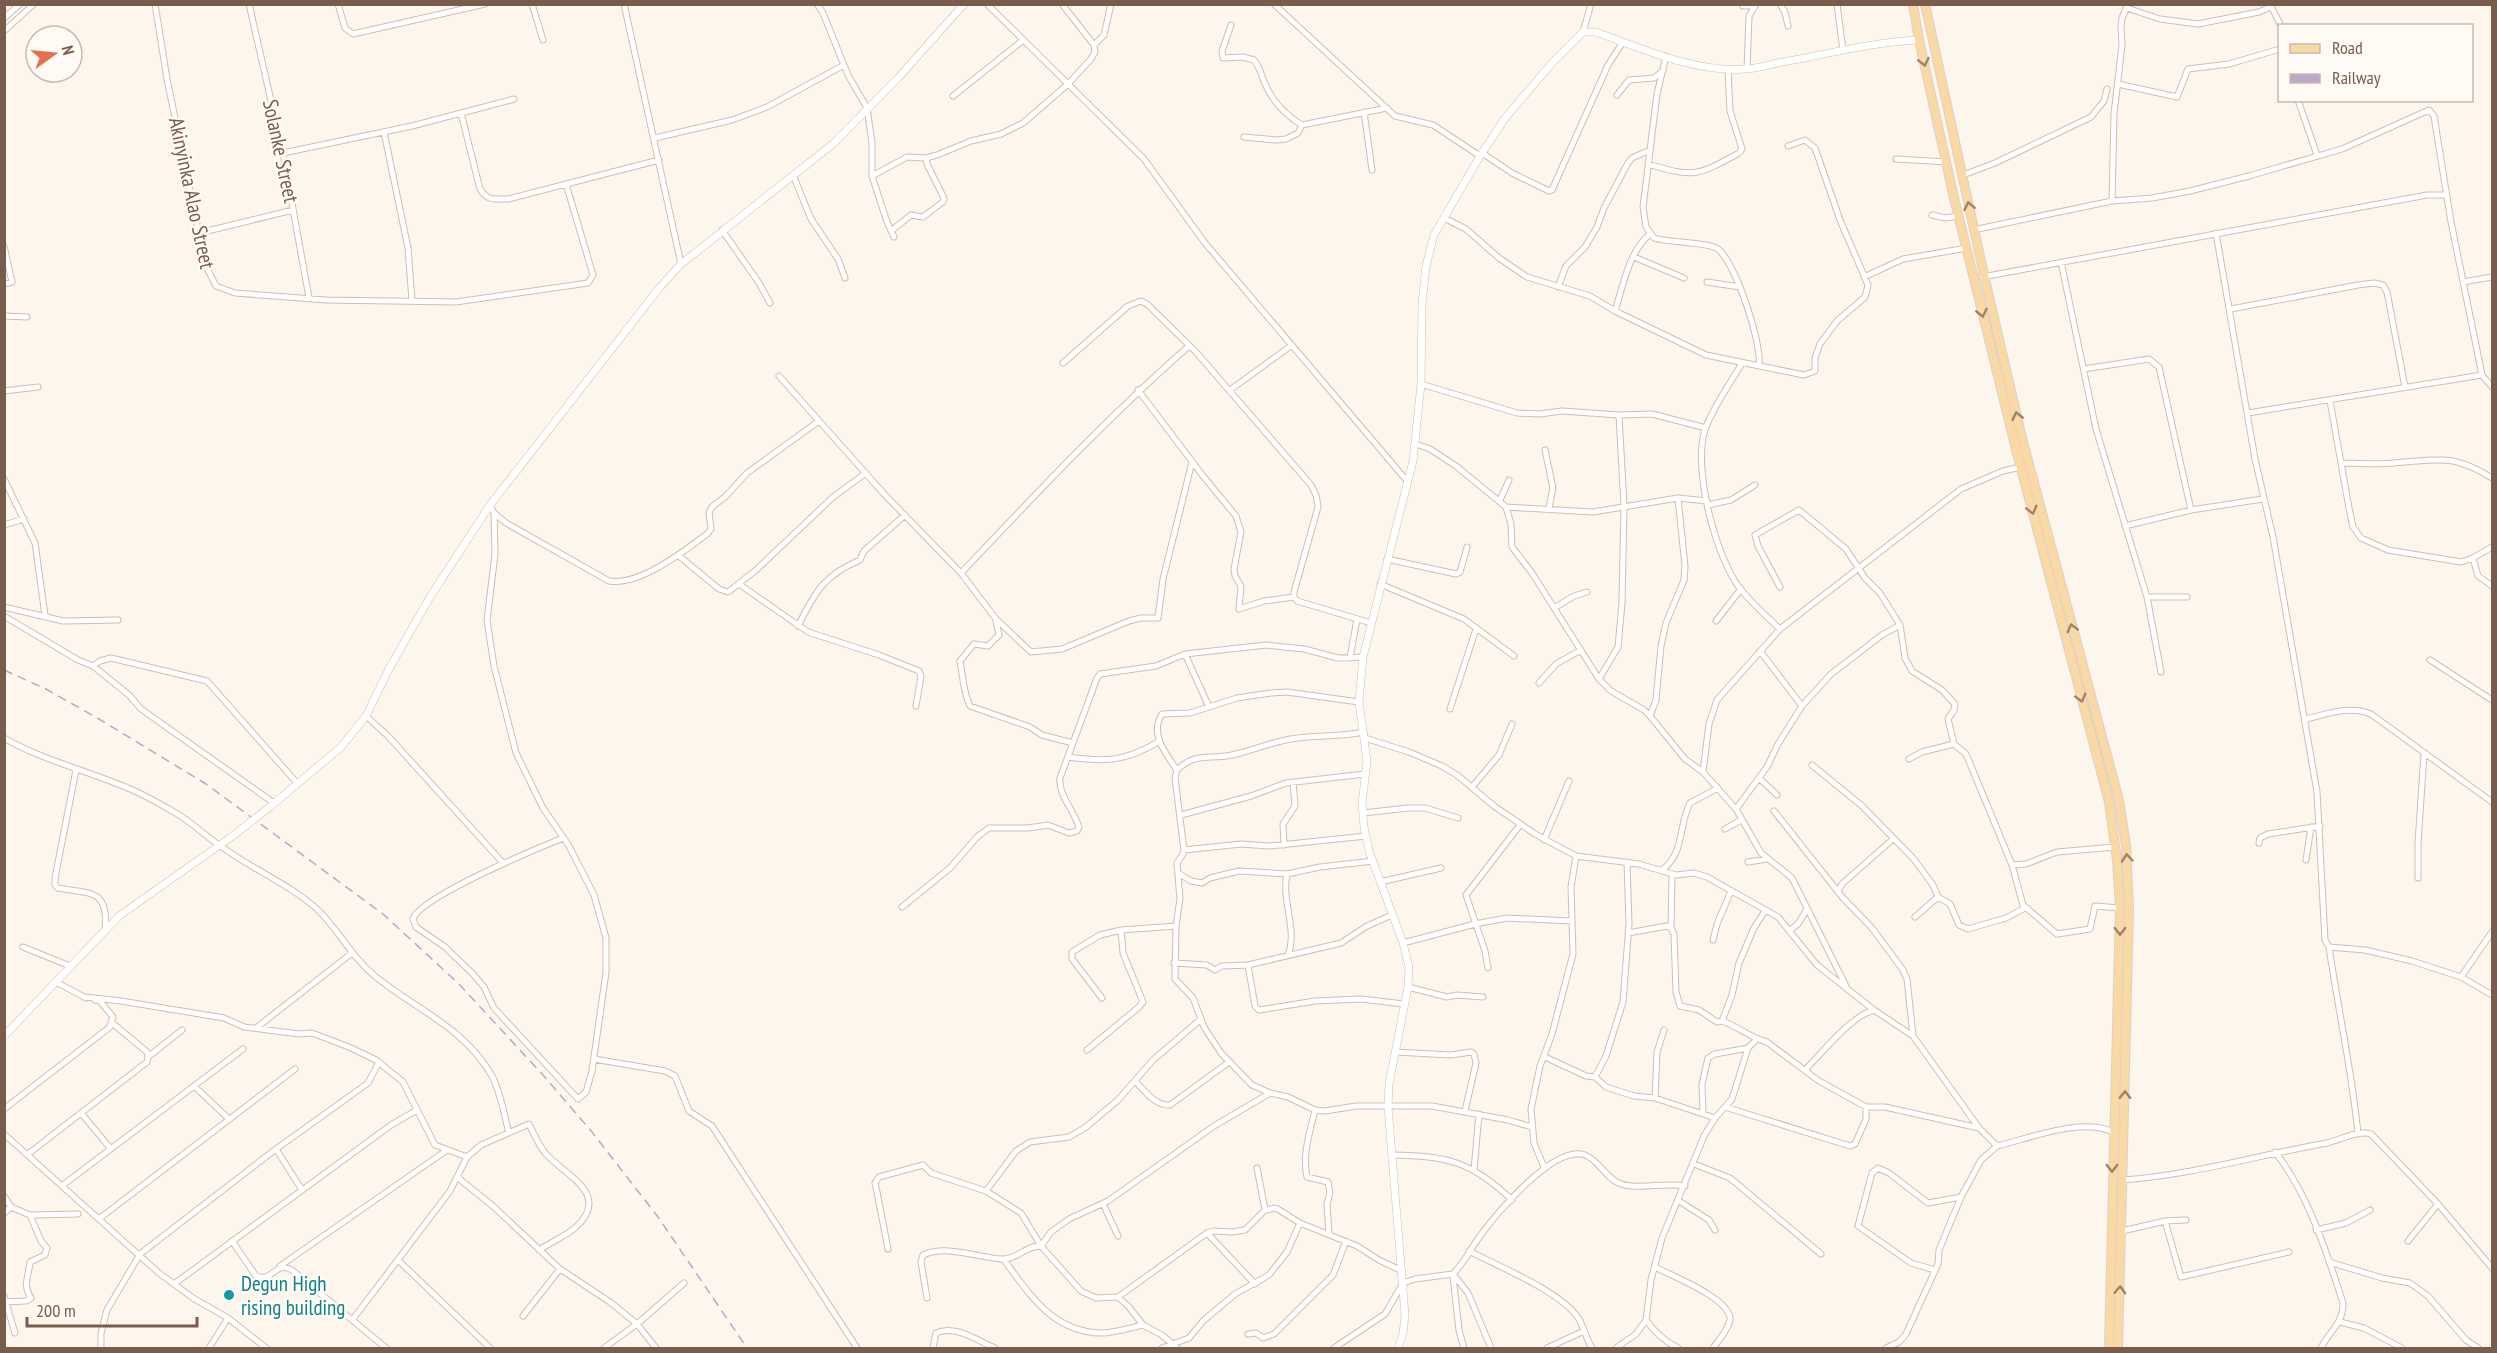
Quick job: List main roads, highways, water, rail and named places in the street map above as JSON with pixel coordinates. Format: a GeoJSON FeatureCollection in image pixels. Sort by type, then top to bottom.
{"type":"FeatureCollection","features":[{"type":"Feature","properties":{"kind":"main road"},"geometry":{"type":"LineString","coordinates":[[1913,4],[1919,40],[1967,248],[1979,277],[2119,800],[2129,891],[2118,1348]]}},
{"type":"Feature","properties":{"kind":"main road"},"geometry":{"type":"LineString","coordinates":[[1925,4],[1963,175],[1979,277],[2021,467],[2109,802],[2120,908],[2109,1348]]}},
{"type":"Feature","properties":{"kind":"main road"},"geometry":{"type":"LineString","coordinates":[[2119,891],[2129,891]]}},
{"type":"Feature","properties":{"kind":"railway"},"geometry":{"type":"LineString","coordinates":[[4,670],[46,689],[206,784],[383,914],[459,984],[592,1132],[658,1217],[747,1348]]}},
{"type":"Feature","properties":{"kind":"place","name":"Degun High rising building"},"geometry":{"type":"Point","coordinates":[229,1295]}}]}
